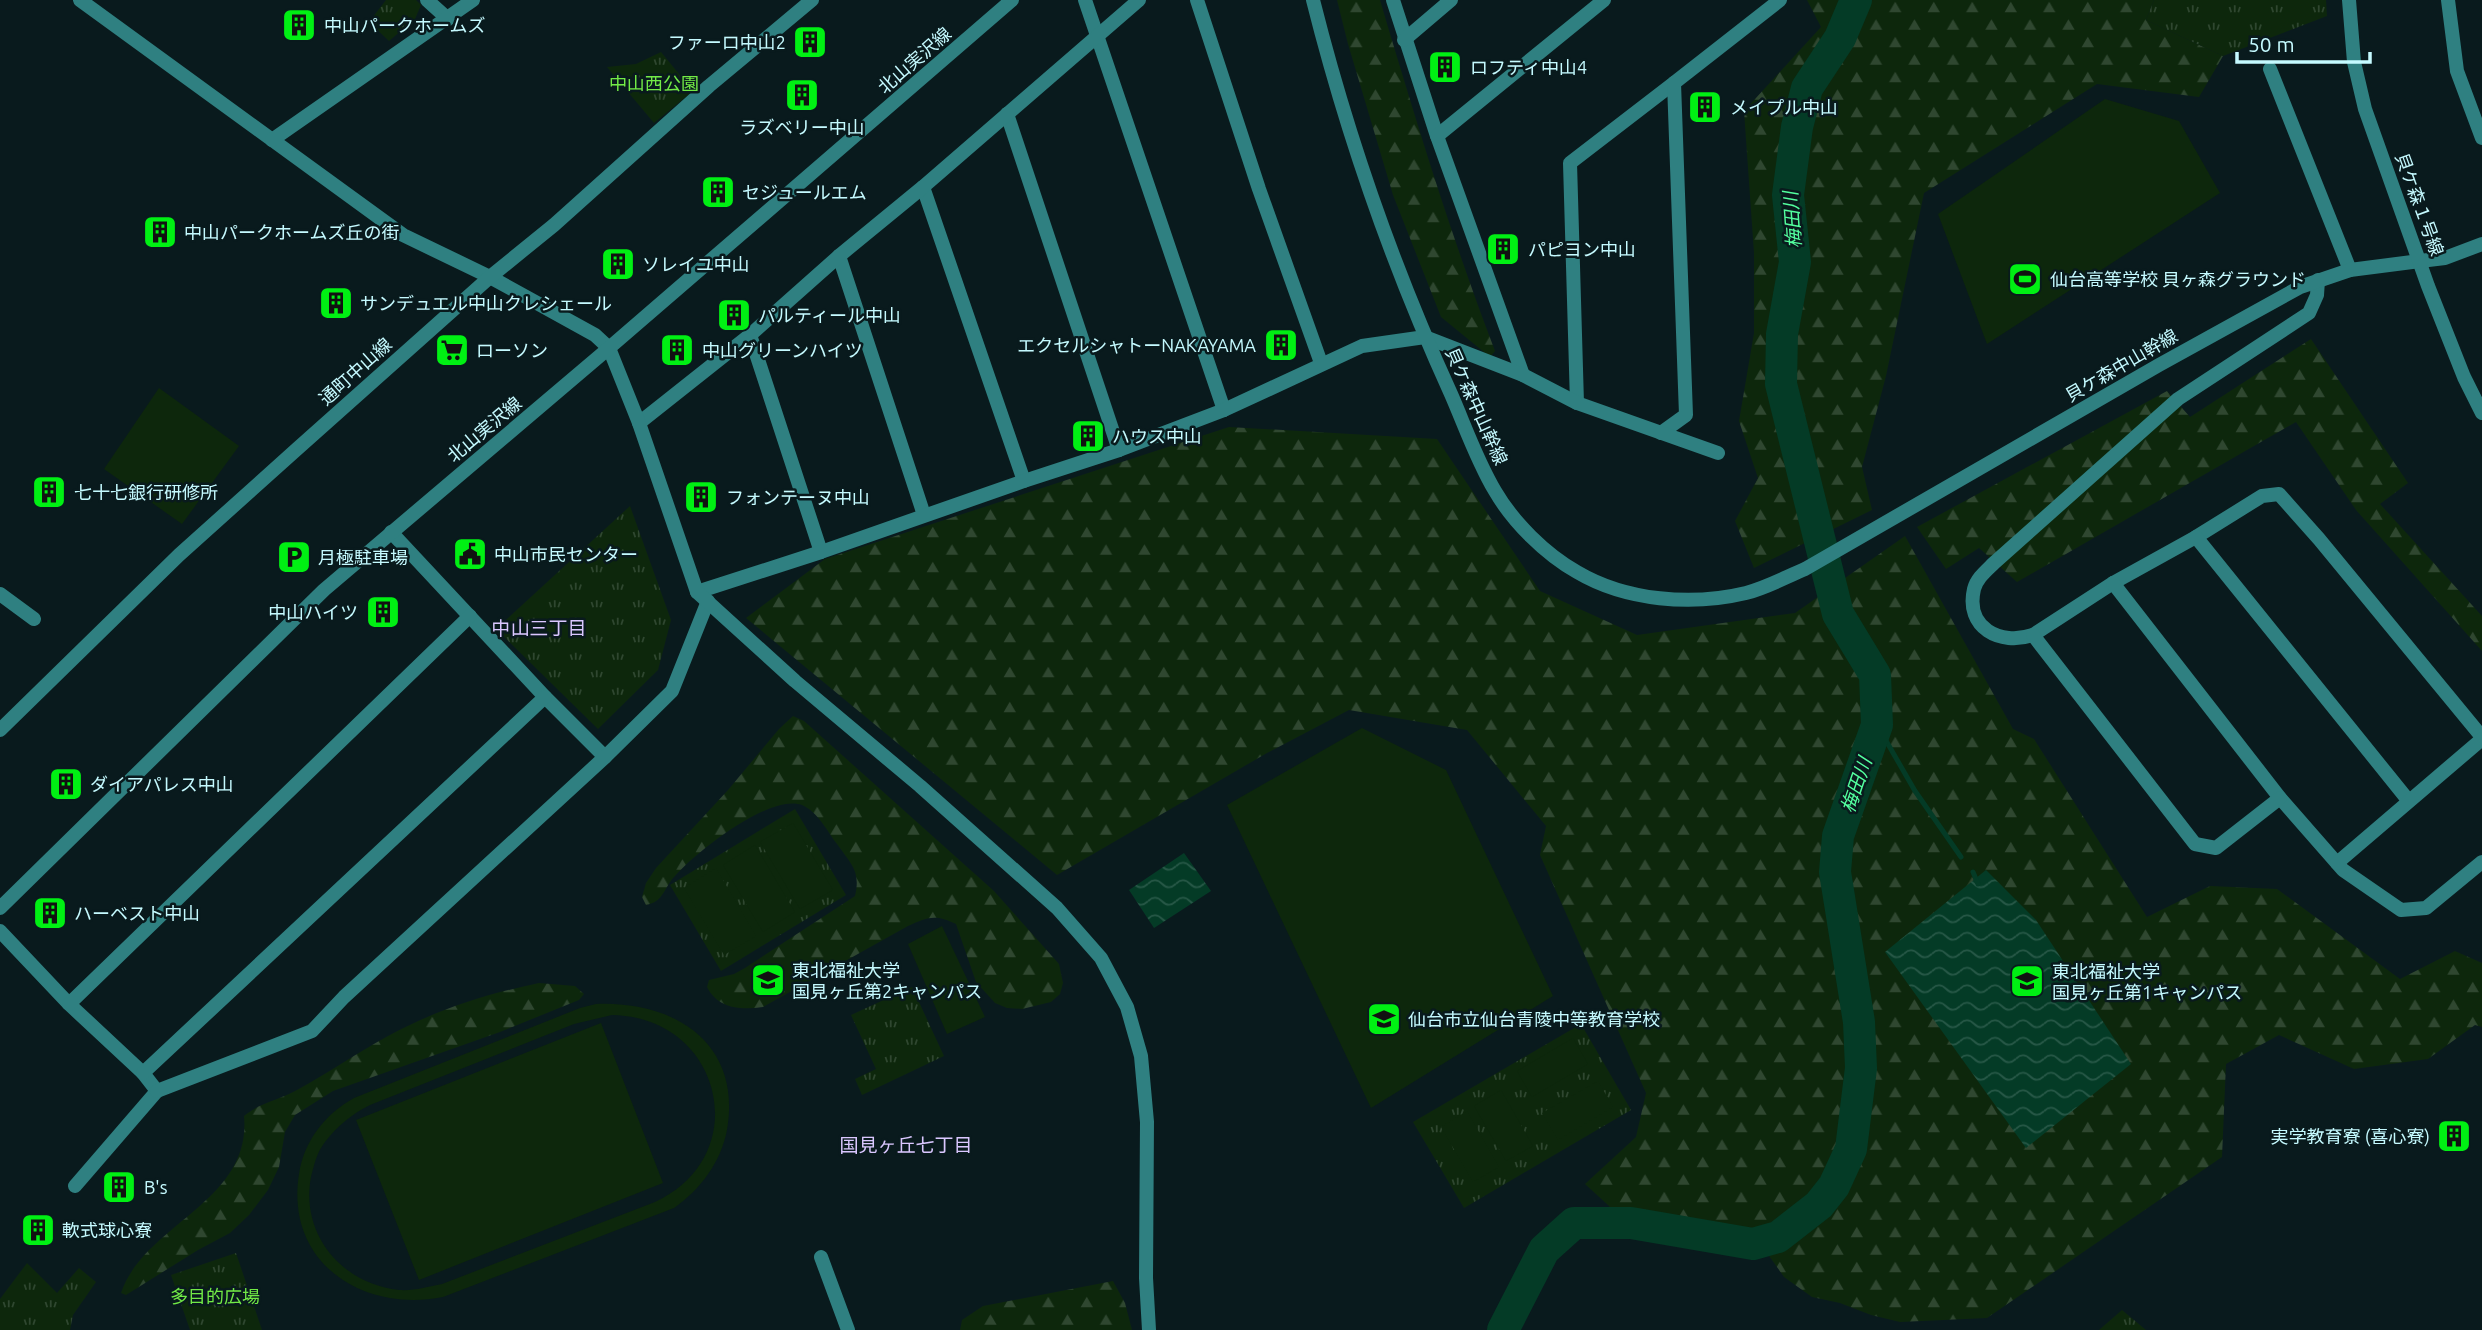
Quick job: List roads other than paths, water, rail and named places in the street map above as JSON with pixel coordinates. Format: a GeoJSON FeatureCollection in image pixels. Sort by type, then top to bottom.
{"type":"FeatureCollection","features":[{"type":"Feature","properties":{"kind":"street"},"geometry":{"type":"LineString","coordinates":[[80,0],[403,235],[490,277],[595,335],[609,348],[702,597],[1057,908],[1101,958],[1127,1007],[1141,1056],[1147,1122],[1146,1278],[1149,1330]]}},
{"type":"Feature","properties":{"kind":"street"},"geometry":{"type":"LineString","coordinates":[[427,0],[448,19]]}},
{"type":"Feature","properties":{"kind":"street"},"geometry":{"type":"LineString","coordinates":[[272,140],[473,0]]}},
{"type":"Feature","properties":{"kind":"street","name":"通町中山線"},"geometry":{"type":"LineString","coordinates":[[0,730],[179,555],[490,277],[554,225],[709,86],[811,0]]}},
{"type":"Feature","properties":{"kind":"street","name":"北山実沢線"},"geometry":{"type":"LineString","coordinates":[[0,908],[324,590],[1012,0]]}},
{"type":"Feature","properties":{"kind":"street"},"geometry":{"type":"LineString","coordinates":[[1085,0],[1224,410]]}},
{"type":"Feature","properties":{"kind":"street"},"geometry":{"type":"LineString","coordinates":[[639,424],[750,335],[1139,0]]}},
{"type":"Feature","properties":{"kind":"street"},"geometry":{"type":"LineString","coordinates":[[1197,0],[1259,189],[1321,363]]}},
{"type":"Feature","properties":{"kind":"street","name":"貝ケ森中山幹線"},"geometry":{"type":"LineString","coordinates":[[1313,0],[1329,64],[1385,235],[1425,337],[1494,490],[1518,523],[1577,572],[1606,585],[1642,595],[1675,600],[1706,600],[1749,593],[1805,569],[1856,541],[2159,365],[2318,280],[2350,270],[2445,258],[2482,244]]}},
{"type":"Feature","properties":{"kind":"street"},"geometry":{"type":"LineString","coordinates":[[1393,0],[1437,136],[1523,374]]}},
{"type":"Feature","properties":{"kind":"street"},"geometry":{"type":"LineString","coordinates":[[1404,40],[1451,0]]}},
{"type":"Feature","properties":{"kind":"street"},"geometry":{"type":"LineString","coordinates":[[1437,136],[1604,0]]}},
{"type":"Feature","properties":{"kind":"street"},"geometry":{"type":"LineString","coordinates":[[1577,403],[1570,163],[1780,0]]}},
{"type":"Feature","properties":{"kind":"street","name":"貝ケ森１号線"},"geometry":{"type":"LineString","coordinates":[[2349,0],[2354,62],[2365,108],[2464,377],[2482,413]]}},
{"type":"Feature","properties":{"kind":"street"},"geometry":{"type":"LineString","coordinates":[[2448,0],[2457,71],[2482,138]]}},
{"type":"Feature","properties":{"kind":"street"},"geometry":{"type":"LineString","coordinates":[[2270,69],[2350,270]]}},
{"type":"Feature","properties":{"kind":"street"},"geometry":{"type":"LineString","coordinates":[[1661,433],[1686,415],[1674,83]]}},
{"type":"Feature","properties":{"kind":"street"},"geometry":{"type":"LineString","coordinates":[[1007,114],[1119,450]]}},
{"type":"Feature","properties":{"kind":"street"},"geometry":{"type":"LineString","coordinates":[[923,187],[1024,481]]}},
{"type":"Feature","properties":{"kind":"street"},"geometry":{"type":"LineString","coordinates":[[839,256],[924,515]]}},
{"type":"Feature","properties":{"kind":"street"},"geometry":{"type":"LineString","coordinates":[[2318,280],[2317,295],[2309,313],[2178,399],[1980,577],[1974,590],[1974,607],[1985,629],[1998,638],[2018,640],[2033,635],[2113,583],[2196,537],[2262,496],[2279,494],[2482,738],[2337,863]]}},
{"type":"Feature","properties":{"kind":"street"},"geometry":{"type":"LineString","coordinates":[[750,335],[821,552]]}},
{"type":"Feature","properties":{"kind":"street"},"geometry":{"type":"LineString","coordinates":[[702,597],[924,515],[1119,450],[1224,410],[1362,346],[1425,337],[1523,374],[1577,403],[1718,453]]}},
{"type":"Feature","properties":{"kind":"street"},"geometry":{"type":"LineString","coordinates":[[391,532],[545,697],[605,757]]}},
{"type":"Feature","properties":{"kind":"street"},"geometry":{"type":"LineString","coordinates":[[2196,537],[2408,800]]}},
{"type":"Feature","properties":{"kind":"street"},"geometry":{"type":"LineString","coordinates":[[2113,583],[2280,798],[2343,870],[2401,911],[2426,908],[2482,862]]}},
{"type":"Feature","properties":{"kind":"street"},"geometry":{"type":"LineString","coordinates":[[0,594],[34,619]]}},
{"type":"Feature","properties":{"kind":"street"},"geometry":{"type":"LineString","coordinates":[[75,1185],[158,1091],[312,1031],[344,997],[605,757],[672,691],[702,597]]}},
{"type":"Feature","properties":{"kind":"street"},"geometry":{"type":"LineString","coordinates":[[69,1004],[470,616]]}},
{"type":"Feature","properties":{"kind":"street"},"geometry":{"type":"LineString","coordinates":[[2033,635],[2195,844],[2216,848],[2280,798]]}},
{"type":"Feature","properties":{"kind":"street"},"geometry":{"type":"LineString","coordinates":[[144,1073],[545,697]]}},
{"type":"Feature","properties":{"kind":"street"},"geometry":{"type":"LineString","coordinates":[[0,931],[69,1004],[144,1073],[158,1091]]}},
{"type":"Feature","properties":{"kind":"street"},"geometry":{"type":"LineString","coordinates":[[821,1256],[848,1330]]}},
{"type":"Feature","properties":{"kind":"water"},"geometry":{"type":"Polygon","coordinates":[[[1184,853],[1211,891],[1154,928],[1129,890],[1184,853]]]}},
{"type":"Feature","properties":{"kind":"water"},"geometry":{"type":"Polygon","coordinates":[[[1986,870],[2036,920],[2131,1064],[2026,1148],[1885,952],[1986,870]]]}},
{"type":"Feature","properties":{"kind":"waterway","name":"梅田川"},"geometry":{"type":"LineString","coordinates":[[1503,1330],[1544,1250],[1574,1223],[1631,1223],[1753,1244],[1778,1237],[1819,1205],[1834,1186],[1851,1149],[1861,1068],[1859,1022],[1835,872],[1838,836],[1877,725],[1875,675],[1838,614],[1781,384],[1782,334],[1795,262],[1788,195],[1797,127],[1807,88],[1840,38],[1856,0]]}},
{"type":"Feature","properties":{"kind":"waterway"},"geometry":{"type":"LineString","coordinates":[[1877,725],[1915,791],[1961,857]]}},
{"type":"Feature","properties":{"kind":"waterway"},"geometry":{"type":"LineString","coordinates":[[1973,872],[1978,884]]}},
{"type":"Feature","properties":{"kind":"place","name":"中山パークホームズ"},"geometry":{"type":"Point","coordinates":[299,25]}},
{"type":"Feature","properties":{"kind":"place","name":"ファーロ中山2"},"geometry":{"type":"Point","coordinates":[810,42]}},
{"type":"Feature","properties":{"kind":"place","name":"ロフティ中山4"},"geometry":{"type":"Point","coordinates":[1445,67]}},
{"type":"Feature","properties":{"kind":"place","name":"ラズベリー中山"},"geometry":{"type":"Point","coordinates":[802,95]}},
{"type":"Feature","properties":{"kind":"place","name":"メイプル中山"},"geometry":{"type":"Point","coordinates":[1705,107]}},
{"type":"Feature","properties":{"kind":"place","name":"セジュールエム"},"geometry":{"type":"Point","coordinates":[718,192]}},
{"type":"Feature","properties":{"kind":"place","name":"中山パークホームズ丘の街"},"geometry":{"type":"Point","coordinates":[160,232]}},
{"type":"Feature","properties":{"kind":"place","name":"パピヨン中山"},"geometry":{"type":"Point","coordinates":[1503,249]}},
{"type":"Feature","properties":{"kind":"place","name":"ソレイユ中山"},"geometry":{"type":"Point","coordinates":[618,264]}},
{"type":"Feature","properties":{"kind":"place","name":"仙台高等学校 貝ヶ森グラウンド"},"geometry":{"type":"Point","coordinates":[2025,279]}},
{"type":"Feature","properties":{"kind":"place","name":"サンデュエル中山クレシェール"},"geometry":{"type":"Point","coordinates":[336,303]}},
{"type":"Feature","properties":{"kind":"place","name":"パルティール中山"},"geometry":{"type":"Point","coordinates":[734,315]}},
{"type":"Feature","properties":{"kind":"place","name":"エクセルシャトーNAKAYAMA"},"geometry":{"type":"Point","coordinates":[1281,345]}},
{"type":"Feature","properties":{"kind":"place","name":"ローソン"},"geometry":{"type":"Point","coordinates":[452,350]}},
{"type":"Feature","properties":{"kind":"place","name":"中山グリーンハイツ"},"geometry":{"type":"Point","coordinates":[677,350]}},
{"type":"Feature","properties":{"kind":"place","name":"ハウス中山"},"geometry":{"type":"Point","coordinates":[1088,436]}},
{"type":"Feature","properties":{"kind":"place","name":"七十七銀行研修所"},"geometry":{"type":"Point","coordinates":[49,492]}},
{"type":"Feature","properties":{"kind":"place","name":"フォンテーヌ中山"},"geometry":{"type":"Point","coordinates":[701,497]}},
{"type":"Feature","properties":{"kind":"place","name":"中山市民センター"},"geometry":{"type":"Point","coordinates":[470,554]}},
{"type":"Feature","properties":{"kind":"place","name":"月極駐車場"},"geometry":{"type":"Point","coordinates":[294,557]}},
{"type":"Feature","properties":{"kind":"place","name":"中山ハイツ"},"geometry":{"type":"Point","coordinates":[383,612]}},
{"type":"Feature","properties":{"kind":"place","name":"ダイアパレス中山"},"geometry":{"type":"Point","coordinates":[66,784]}},
{"type":"Feature","properties":{"kind":"place","name":"ハーベスト中山"},"geometry":{"type":"Point","coordinates":[50,913]}},
{"type":"Feature","properties":{"kind":"place","name":"東北福祉大学 国見ヶ丘第2キャンパス"},"geometry":{"type":"Point","coordinates":[768,980]}},
{"type":"Feature","properties":{"kind":"place","name":"東北福祉大学 国見ヶ丘第1キャンパス"},"geometry":{"type":"Point","coordinates":[2027,981]}},
{"type":"Feature","properties":{"kind":"place","name":"仙台市立仙台青陵中等教育学校"},"geometry":{"type":"Point","coordinates":[1384,1019]}},
{"type":"Feature","properties":{"kind":"place","name":"実学教育寮 (喜心寮)"},"geometry":{"type":"Point","coordinates":[2454,1136]}},
{"type":"Feature","properties":{"kind":"place","name":"B's"},"geometry":{"type":"Point","coordinates":[119,1187]}},
{"type":"Feature","properties":{"kind":"place","name":"軟式球心寮"},"geometry":{"type":"Point","coordinates":[38,1230]}},
{"type":"Feature","properties":{"kind":"district","name":"中山三丁目"},"geometry":{"type":"Point","coordinates":[539,628]}},
{"type":"Feature","properties":{"kind":"district","name":"国見ヶ丘七丁目"},"geometry":{"type":"Point","coordinates":[906,1145]}},
{"type":"Feature","properties":{"kind":"park label","name":"中山西公園"},"geometry":{"type":"Point","coordinates":[654,83]}},
{"type":"Feature","properties":{"kind":"park label","name":"多目的広場"},"geometry":{"type":"Point","coordinates":[215,1296]}}]}
